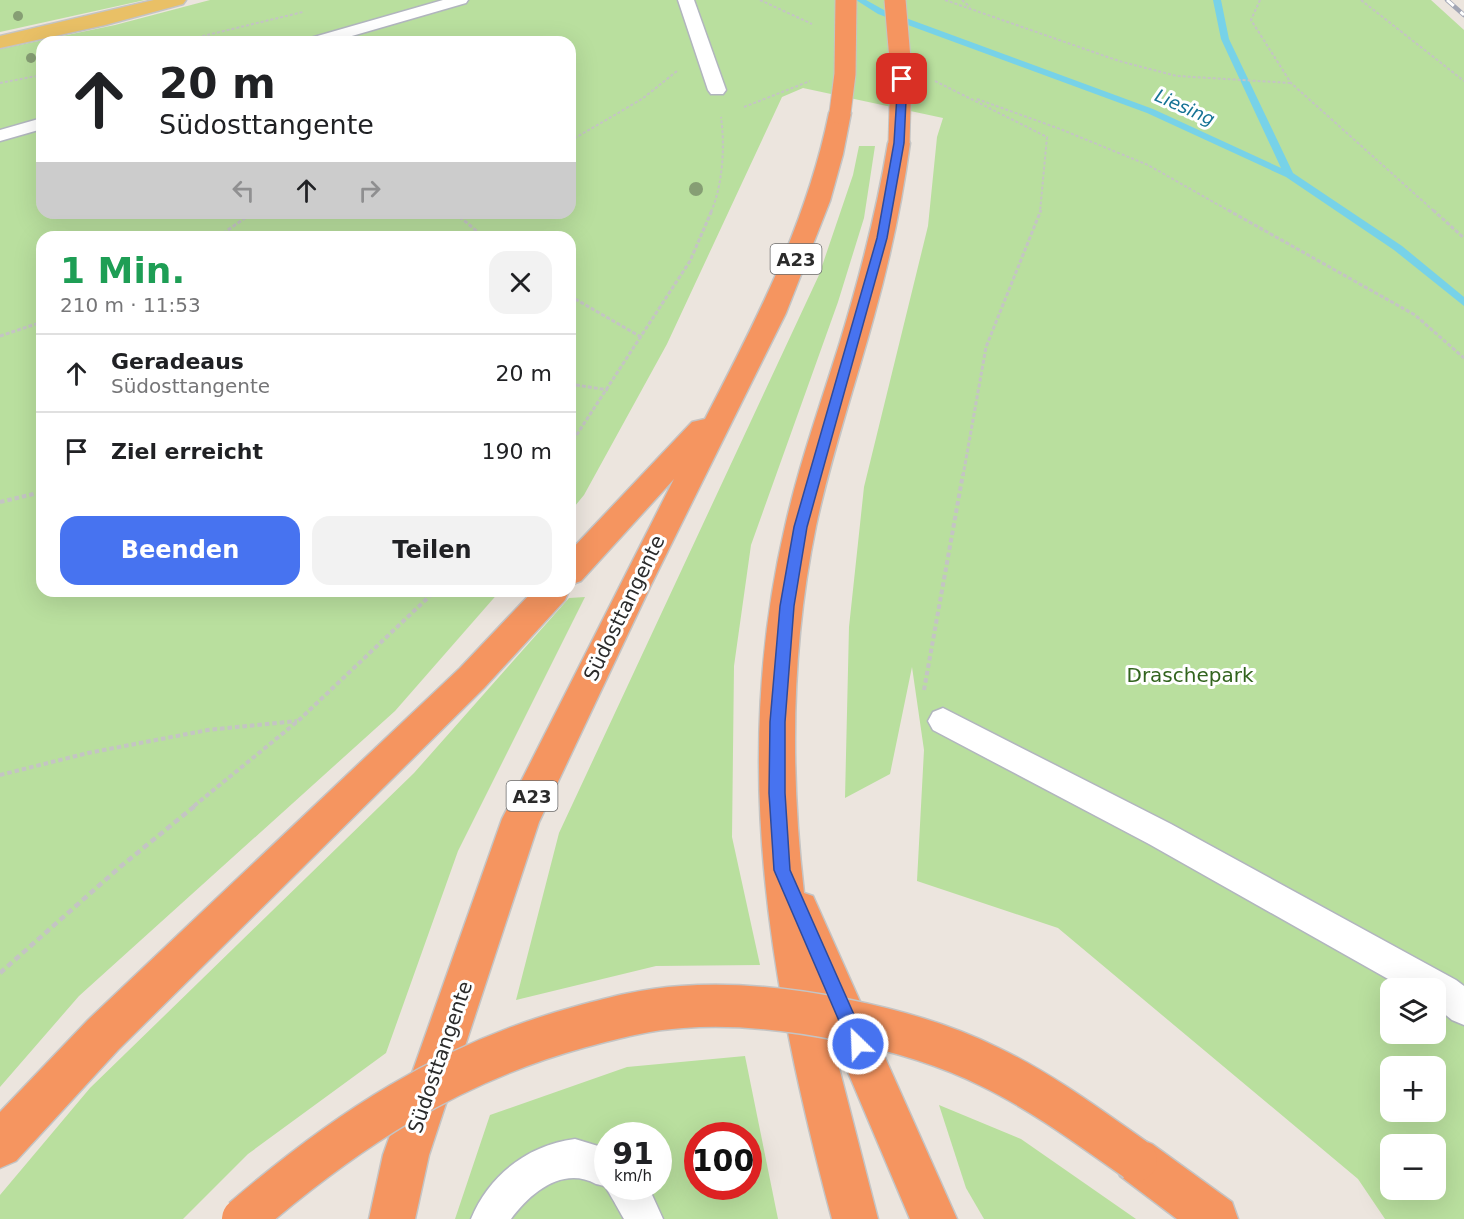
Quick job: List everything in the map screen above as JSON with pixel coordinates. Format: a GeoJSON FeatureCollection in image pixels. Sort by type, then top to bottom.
{"type":"FeatureCollection","features":[{"type":"Feature","properties":{"kind":"highway","name":"Südosttangente"},"geometry":{"type":"LineString","coordinates":[[392,1219],[406,1155],[521,819],[635,585],[732,397],[773,313],[800,249],[832,154],[840,113],[846,64],[846,0]]}},
{"type":"Feature","properties":{"kind":"highway"},"geometry":{"type":"LineString","coordinates":[[855,1219],[841,1169],[801,995],[782,870],[777,793],[777,722],[787,606],[800,527],[882,238],[899,143],[903,101],[902,57],[895,0]]}},
{"type":"Feature","properties":{"kind":"highway"},"geometry":{"type":"LineString","coordinates":[[576,566],[732,397]]}},
{"type":"Feature","properties":{"kind":"highway"},"geometry":{"type":"LineString","coordinates":[[0,1145],[103,1035],[472,678],[547,597]]}},
{"type":"Feature","properties":{"kind":"highway"},"geometry":{"type":"LineString","coordinates":[[782,870],[934,1219]]}},
{"type":"Feature","properties":{"kind":"highway"},"geometry":{"type":"LineString","coordinates":[[243,1219],[288,1179],[344,1136],[395,1102],[459,1068],[521,1044],[578,1026],[636,1013],[691,1006],[754,1006],[862,1023],[913,1037],[990,1067],[1060,1107],[1215,1219]]}},
{"type":"Feature","properties":{"kind":"main road"},"geometry":{"type":"LineString","coordinates":[[0,42],[105,19],[176,0]]}},
{"type":"Feature","properties":{"kind":"lane"},"geometry":{"type":"LineString","coordinates":[[334,36],[460,0]]}},
{"type":"Feature","properties":{"kind":"lane"},"geometry":{"type":"LineString","coordinates":[[686,0],[717,90]]}},
{"type":"Feature","properties":{"kind":"lane"},"geometry":{"type":"LineString","coordinates":[[0,136],[36,125]]}},
{"type":"Feature","properties":{"kind":"lane"},"geometry":{"type":"LineString","coordinates":[[943,721],[1160,834],[1444,992],[1464,1008]]}},
{"type":"Feature","properties":{"kind":"lane"},"geometry":{"type":"LineString","coordinates":[[490,1219],[495,1207],[521,1182],[545,1165],[575,1157],[594,1163]]}},
{"type":"Feature","properties":{"kind":"lane"},"geometry":{"type":"LineString","coordinates":[[634,1200],[644,1219]]}},
{"type":"Feature","properties":{"kind":"path"},"geometry":{"type":"LineString","coordinates":[[945,0],[1119,61],[1177,76],[1291,84]]}},
{"type":"Feature","properties":{"kind":"path"},"geometry":{"type":"LineString","coordinates":[[962,0],[974,10]]}},
{"type":"Feature","properties":{"kind":"path"},"geometry":{"type":"LineString","coordinates":[[1260,0],[1251,20],[1291,84],[1464,238]]}},
{"type":"Feature","properties":{"kind":"path"},"geometry":{"type":"LineString","coordinates":[[1361,0],[1464,81]]}},
{"type":"Feature","properties":{"kind":"path"},"geometry":{"type":"LineString","coordinates":[[202,36],[308,10]]}},
{"type":"Feature","properties":{"kind":"path"},"geometry":{"type":"LineString","coordinates":[[576,138],[642,99],[704,49]]}},
{"type":"Feature","properties":{"kind":"path"},"geometry":{"type":"LineString","coordinates":[[0,83],[36,76]]}},
{"type":"Feature","properties":{"kind":"path"},"geometry":{"type":"LineString","coordinates":[[943,721],[923,694],[986,347],[1040,216],[1047,137],[963,93],[1148,165],[1415,315],[1464,358]]}},
{"type":"Feature","properties":{"kind":"path"},"geometry":{"type":"LineString","coordinates":[[576,437],[690,261],[714,205],[721,168],[723,130]]}},
{"type":"Feature","properties":{"kind":"path"},"geometry":{"type":"LineString","coordinates":[[226,231],[244,219]]}},
{"type":"Feature","properties":{"kind":"path"},"geometry":{"type":"LineString","coordinates":[[462,219],[477,231]]}},
{"type":"Feature","properties":{"kind":"path"},"geometry":{"type":"LineString","coordinates":[[576,299],[641,337]]}},
{"type":"Feature","properties":{"kind":"path"},"geometry":{"type":"LineString","coordinates":[[0,336],[36,324]]}},
{"type":"Feature","properties":{"kind":"path"},"geometry":{"type":"LineString","coordinates":[[576,385],[608,390]]}},
{"type":"Feature","properties":{"kind":"path"},"geometry":{"type":"LineString","coordinates":[[0,502],[36,493]]}},
{"type":"Feature","properties":{"kind":"path"},"geometry":{"type":"LineString","coordinates":[[0,973],[120,867],[298,721],[429,597]]}},
{"type":"Feature","properties":{"kind":"path"},"geometry":{"type":"LineString","coordinates":[[0,775],[88,753],[208,730],[298,721]]}},
{"type":"Feature","properties":{"kind":"green space"},"geometry":{"type":"Polygon","coordinates":[[[0,0],[145,0],[0,32],[0,0]]]}},
{"type":"Feature","properties":{"kind":"green space","name":"Draschepark"},"geometry":{"type":"Polygon","coordinates":[[[210,0],[1431,0],[1464,30],[1464,1219],[1385,1219],[1358,1179],[1058,928],[917,881],[924,750],[912,667],[890,774],[845,798],[849,627],[864,487],[928,226],[937,137],[943,118],[803,88],[782,97],[667,344],[584,495],[576,505],[576,231],[36,231],[36,597],[495,597],[395,711],[79,996],[0,1087],[0,49],[36,41],[36,219],[576,219],[576,36],[62,36],[210,0]]]}},
{"type":"Feature","properties":{"kind":"green space"},"geometry":{"type":"Polygon","coordinates":[[[859,146],[875,146],[864,218],[838,302],[751,545],[734,666],[732,837],[760,965],[656,966],[516,1000],[559,833],[819,275],[853,175],[859,146]]]}},
{"type":"Feature","properties":{"kind":"green space"},"geometry":{"type":"Polygon","coordinates":[[[585,597],[458,851],[386,1053],[248,1154],[183,1219],[0,1219],[0,1195],[90,1088],[414,773],[569,598],[585,597]]]}},
{"type":"Feature","properties":{"kind":"green space"},"geometry":{"type":"Polygon","coordinates":[[[745,1056],[758,1122],[684,1122],[684,1200],[762,1200],[762,1140],[778,1219],[455,1219],[490,1115],[627,1067],[745,1056]]]}},
{"type":"Feature","properties":{"kind":"green space"},"geometry":{"type":"Polygon","coordinates":[[[939,1105],[1021,1139],[1136,1219],[984,1219],[966,1188],[939,1105]]]}},
{"type":"Feature","properties":{"kind":"waterway","name":"Liesing"},"geometry":{"type":"LineString","coordinates":[[860,0],[881,12],[1150,111],[1289,175]]}},
{"type":"Feature","properties":{"kind":"waterway"},"geometry":{"type":"LineString","coordinates":[[1217,0],[1225,39],[1289,175]]}},
{"type":"Feature","properties":{"kind":"waterway","name":"Liesing"},"geometry":{"type":"LineString","coordinates":[[1289,175],[1398,248],[1464,303]]}},
{"type":"Feature","properties":{"kind":"railway"},"geometry":{"type":"LineString","coordinates":[[1447,0],[1464,15]]}},
{"type":"Feature","properties":{"kind":"route"},"geometry":{"type":"LineString","coordinates":[[858,1044],[782,870],[777,793],[777,722],[780,666],[787,606],[800,527],[882,238],[899,143],[903,101],[902,79]]}}]}
